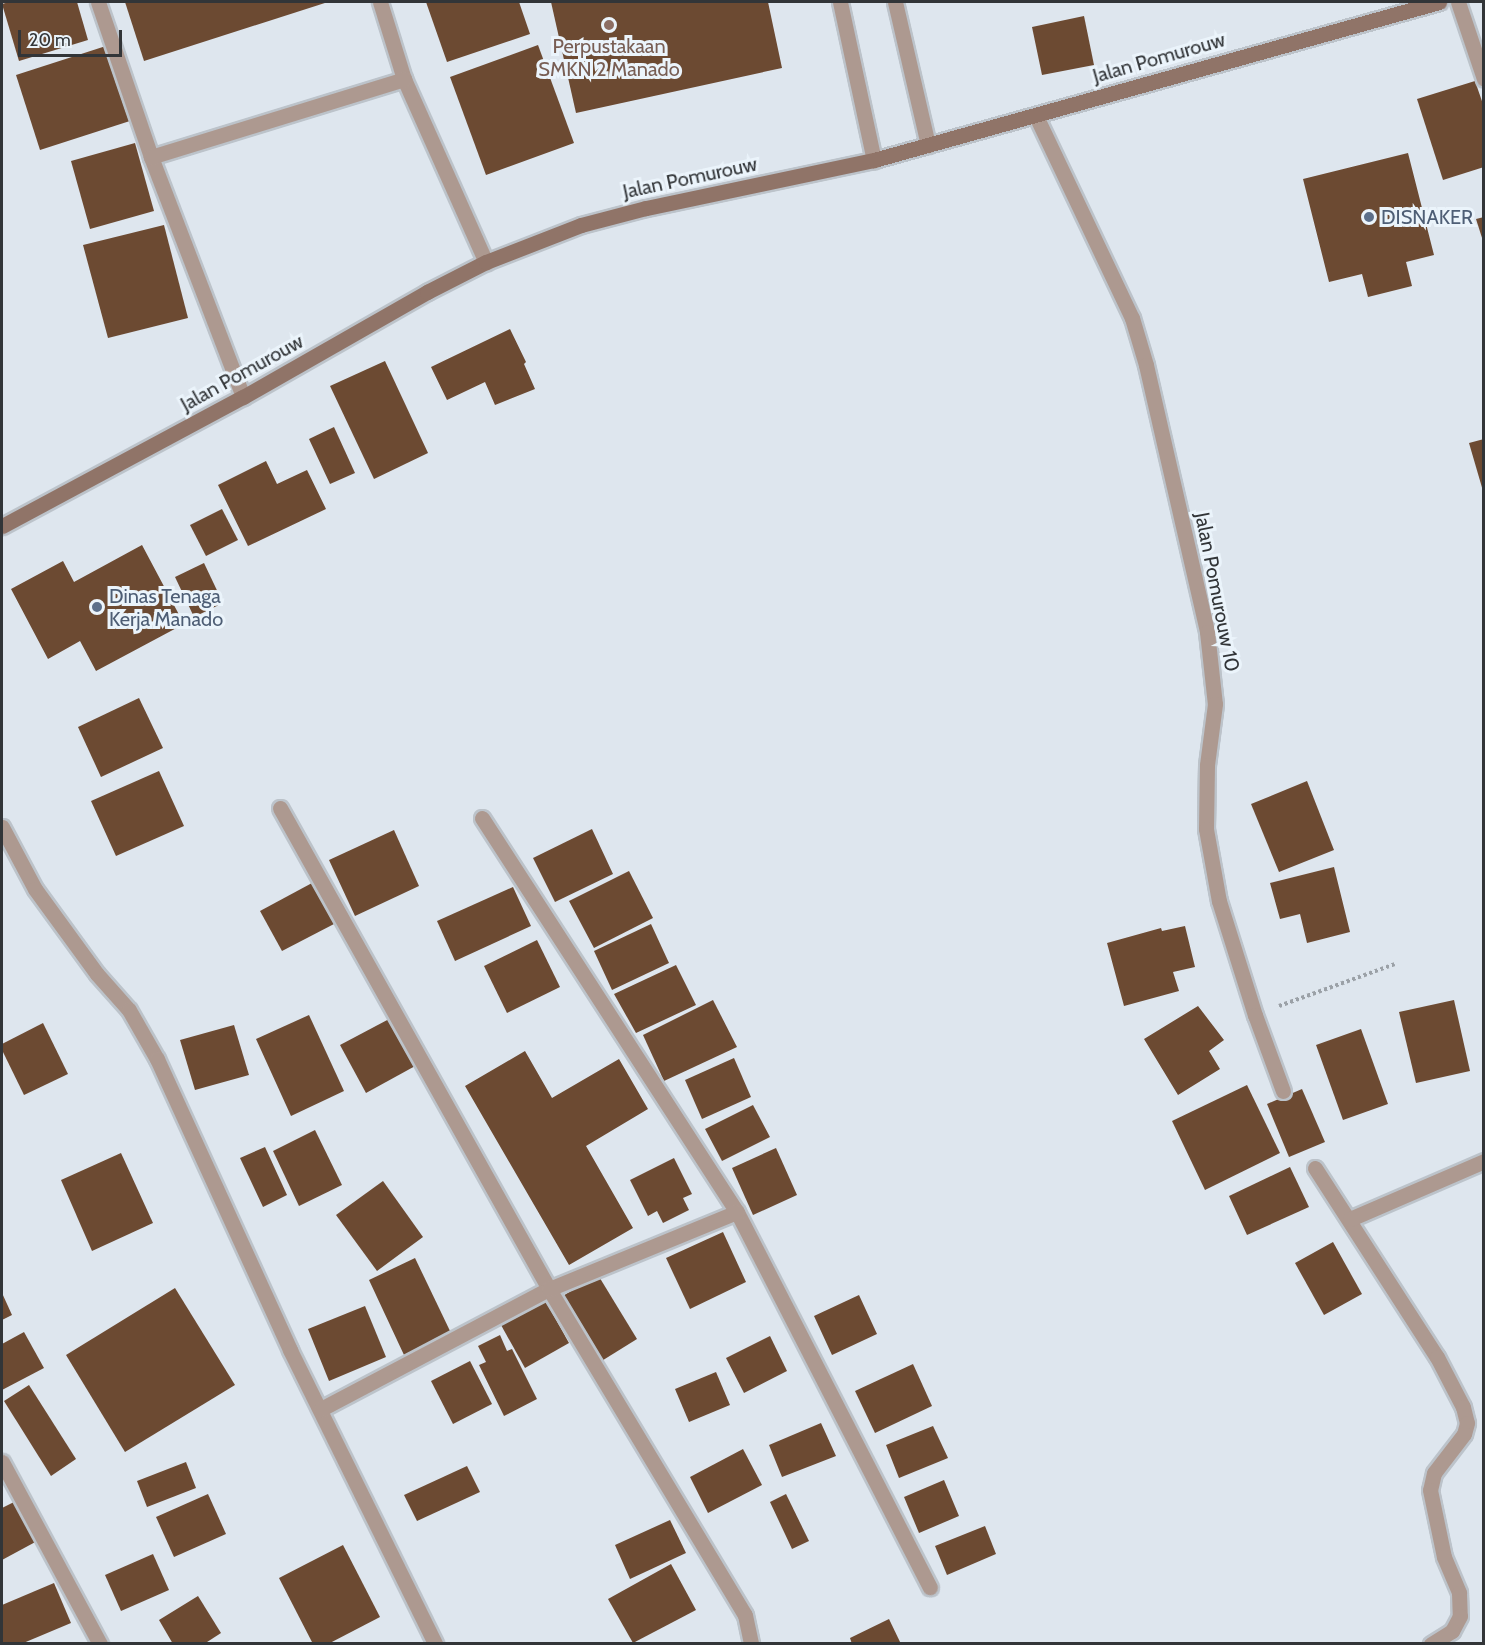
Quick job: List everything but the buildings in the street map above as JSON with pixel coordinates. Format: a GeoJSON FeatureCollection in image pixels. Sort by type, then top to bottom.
{"type":"FeatureCollection","features":[{"type":"Feature","properties":{"kind":"main road","name":"Jalan Pomurouw"},"geometry":{"type":"LineString","coordinates":[[2,526],[243,397],[426,292],[486,262],[581,225],[646,208],[874,160],[1439,2]]}},
{"type":"Feature","properties":{"kind":"street"},"geometry":{"type":"LineString","coordinates":[[98,2],[151,157],[243,397]]}},
{"type":"Feature","properties":{"kind":"street"},"geometry":{"type":"LineString","coordinates":[[380,2],[404,79],[486,262]]}},
{"type":"Feature","properties":{"kind":"street"},"geometry":{"type":"LineString","coordinates":[[840,2],[874,160]]}},
{"type":"Feature","properties":{"kind":"street"},"geometry":{"type":"LineString","coordinates":[[895,2],[928,145]]}},
{"type":"Feature","properties":{"kind":"street"},"geometry":{"type":"LineString","coordinates":[[1458,2],[1484,79]]}},
{"type":"Feature","properties":{"kind":"street"},"geometry":{"type":"LineString","coordinates":[[151,157],[404,79]]}},
{"type":"Feature","properties":{"kind":"street","name":"Jalan Pomurouw 10"},"geometry":{"type":"LineString","coordinates":[[1036,116],[1131,318],[1146,364],[1207,632],[1215,704],[1207,765],[1206,829],[1219,901],[1255,1015],[1283,1090]]}},
{"type":"Feature","properties":{"kind":"street"},"geometry":{"type":"LineString","coordinates":[[280,808],[549,1289],[744,1615],[751,1644]]}},
{"type":"Feature","properties":{"kind":"street"},"geometry":{"type":"LineString","coordinates":[[482,818],[737,1212],[930,1587]]}},
{"type":"Feature","properties":{"kind":"street"},"geometry":{"type":"LineString","coordinates":[[2,827],[35,889],[91,965],[129,1010],[157,1059],[270,1308],[435,1644]]}},
{"type":"Feature","properties":{"kind":"street"},"geometry":{"type":"LineString","coordinates":[[1350,1219],[1484,1161]]}},
{"type":"Feature","properties":{"kind":"street"},"geometry":{"type":"LineString","coordinates":[[1316,1168],[1437,1358],[1463,1407],[1467,1423],[1464,1434],[1434,1473],[1430,1490],[1444,1557],[1459,1593],[1460,1616],[1452,1631],[1431,1644]]}},
{"type":"Feature","properties":{"kind":"street"},"geometry":{"type":"LineString","coordinates":[[321,1409],[549,1289],[737,1212]]}},
{"type":"Feature","properties":{"kind":"street"},"geometry":{"type":"LineString","coordinates":[[2,1462],[100,1644]]}},
{"type":"Feature","properties":{"kind":"path"},"geometry":{"type":"LineString","coordinates":[[1255,1015],[1395,964]]}},
{"type":"Feature","properties":{"kind":"place","name":"Perpustakaan SMKN 2 Manado"},"geometry":{"type":"Point","coordinates":[609,25]}},
{"type":"Feature","properties":{"kind":"place","name":"DISNAKER"},"geometry":{"type":"Point","coordinates":[1369,217]}},
{"type":"Feature","properties":{"kind":"place","name":"Dinas Tenaga Kerja Manado"},"geometry":{"type":"Point","coordinates":[97,607]}}]}
